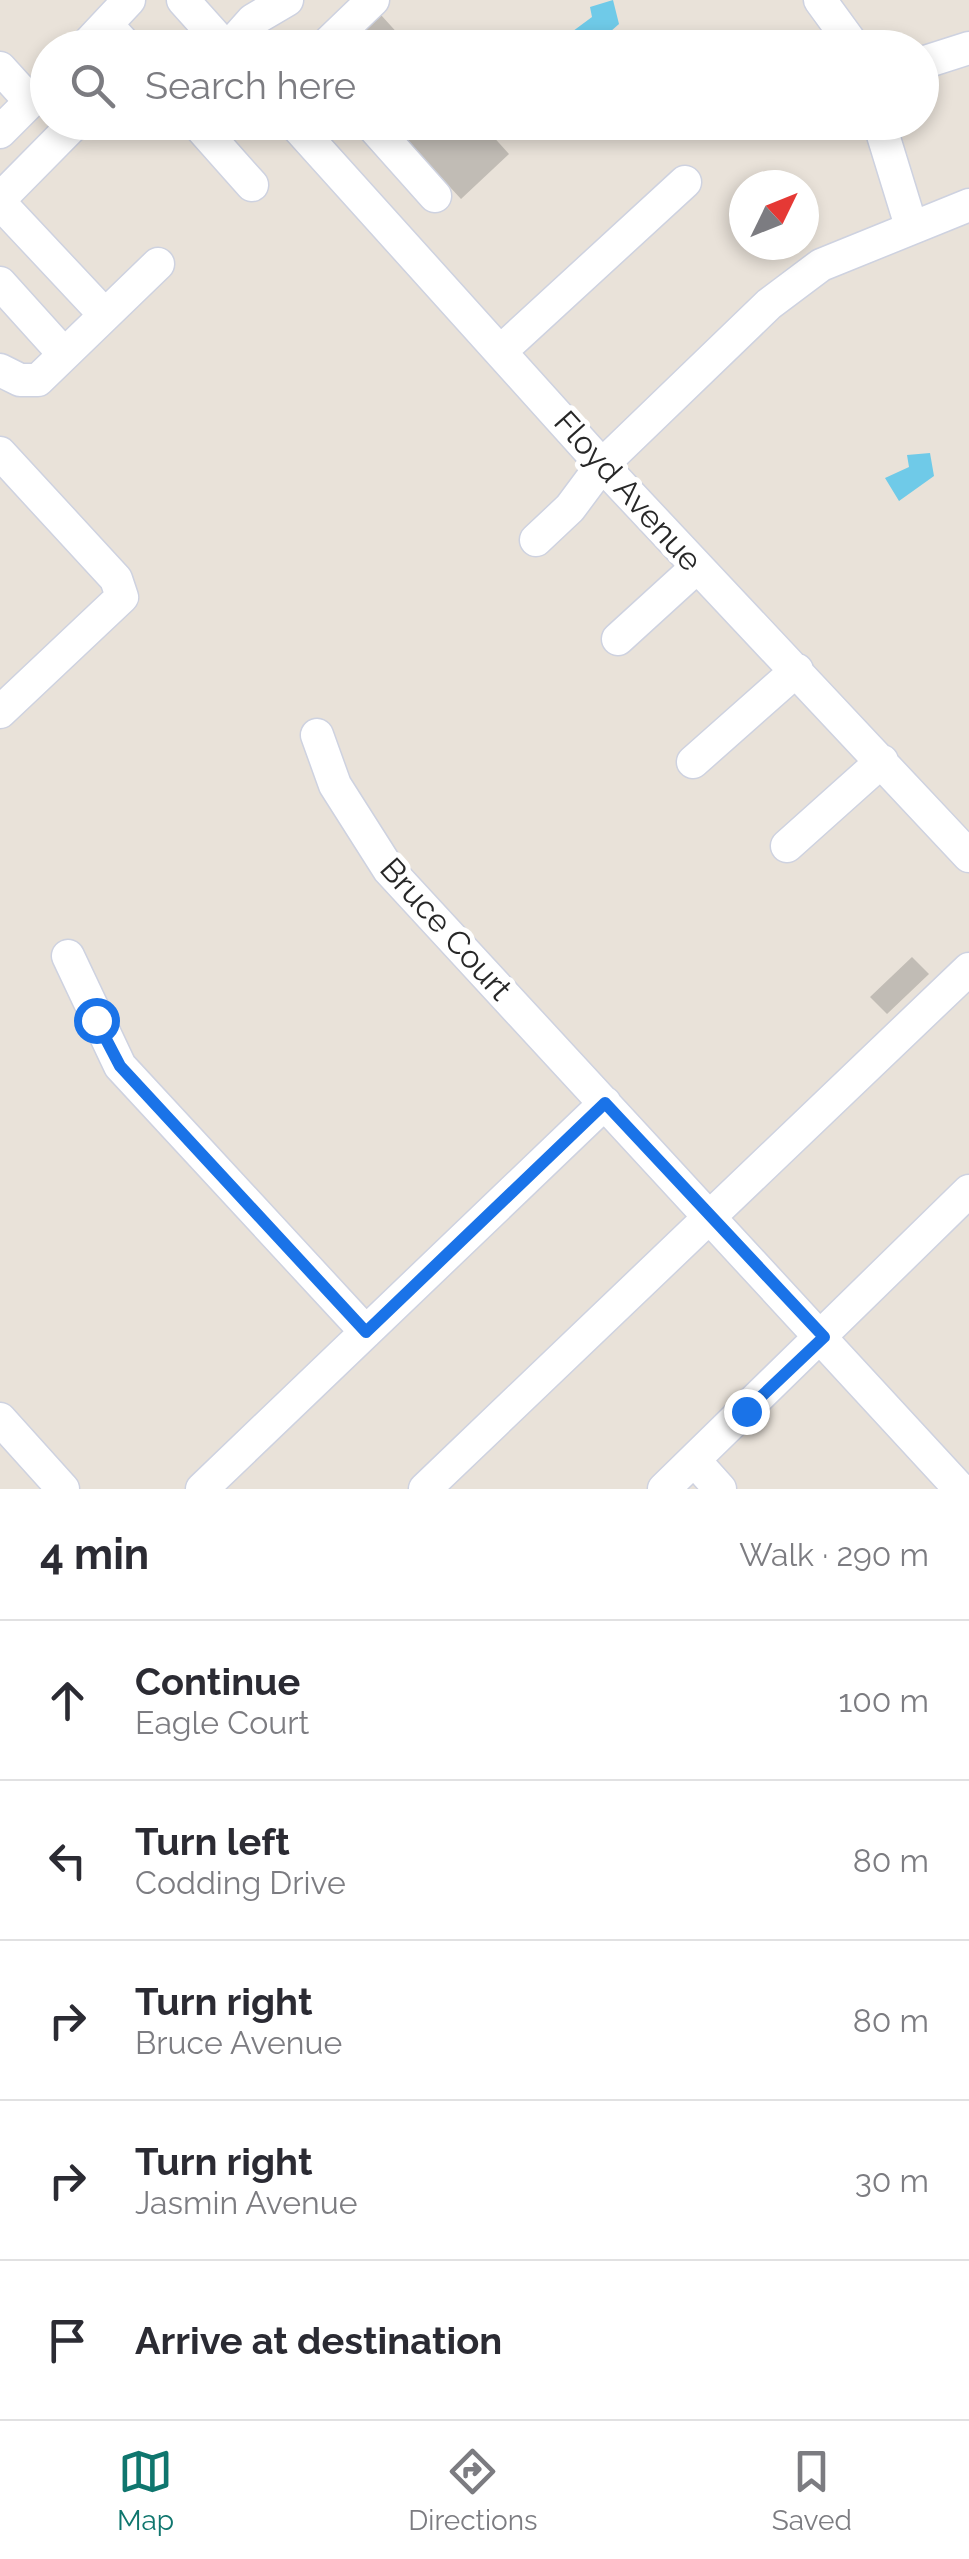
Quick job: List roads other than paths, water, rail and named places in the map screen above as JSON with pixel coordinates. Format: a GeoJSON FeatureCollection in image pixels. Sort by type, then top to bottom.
{"type":"FeatureCollection","features":[{"type":"Feature","properties":{"kind":"street"},"geometry":{"type":"LineString","coordinates":[[183,0],[210,30]]}},
{"type":"Feature","properties":{"kind":"street"},"geometry":{"type":"LineString","coordinates":[[342,30],[373,0]]}},
{"type":"Feature","properties":{"kind":"street"},"geometry":{"type":"LineString","coordinates":[[820,0],[842,30]]}},
{"type":"Feature","properties":{"kind":"street"},"geometry":{"type":"LineString","coordinates":[[244,30],[279,3]]}},
{"type":"Feature","properties":{"kind":"street"},"geometry":{"type":"LineString","coordinates":[[939,58],[969,48]]}},
{"type":"Feature","properties":{"kind":"street"},"geometry":{"type":"LineString","coordinates":[[0,68],[30,87]]}},
{"type":"Feature","properties":{"kind":"street"},"geometry":{"type":"LineString","coordinates":[[0,132],[30,102]]}},
{"type":"Feature","properties":{"kind":"street"},"geometry":{"type":"LineString","coordinates":[[59,140],[0,201],[105,315]]}},
{"type":"Feature","properties":{"kind":"street"},"geometry":{"type":"LineString","coordinates":[[212,140],[252,185]]}},
{"type":"Feature","properties":{"kind":"street","name":"Floyd Avenue"},"geometry":{"type":"LineString","coordinates":[[309,140],[602,465],[967,850]]}},
{"type":"Feature","properties":{"kind":"street"},"geometry":{"type":"LineString","coordinates":[[385,140],[435,196]]}},
{"type":"Feature","properties":{"kind":"street"},"geometry":{"type":"LineString","coordinates":[[885,140],[911,226]]}},
{"type":"Feature","properties":{"kind":"street"},"geometry":{"type":"LineString","coordinates":[[501,350],[686,182]]}},
{"type":"Feature","properties":{"kind":"street"},"geometry":{"type":"LineString","coordinates":[[536,540],[570,508],[602,465],[782,294],[821,265],[969,205]]}},
{"type":"Feature","properties":{"kind":"street"},"geometry":{"type":"LineString","coordinates":[[0,370],[20,380],[38,380],[158,264]]}},
{"type":"Feature","properties":{"kind":"street"},"geometry":{"type":"LineString","coordinates":[[0,284],[64,354]]}},
{"type":"Feature","properties":{"kind":"street"},"geometry":{"type":"LineString","coordinates":[[0,453],[116,579],[122,597],[0,712]]}},
{"type":"Feature","properties":{"kind":"street"},"geometry":{"type":"LineString","coordinates":[[618,639],[697,567]]}},
{"type":"Feature","properties":{"kind":"street"},"geometry":{"type":"LineString","coordinates":[[693,762],[797,670]]}},
{"type":"Feature","properties":{"kind":"street","name":"Bruce Court"},"geometry":{"type":"LineString","coordinates":[[317,735],[350,812],[388,870],[824,1337],[960,1489]]}},
{"type":"Feature","properties":{"kind":"street"},"geometry":{"type":"LineString","coordinates":[[788,846],[882,761]]}},
{"type":"Feature","properties":{"kind":"street"},"geometry":{"type":"LineString","coordinates":[[68,956],[120,1066],[366,1332]]}},
{"type":"Feature","properties":{"kind":"street"},"geometry":{"type":"LineString","coordinates":[[425,1489],[969,969]]}},
{"type":"Feature","properties":{"kind":"street"},"geometry":{"type":"LineString","coordinates":[[202,1489],[605,1103]]}},
{"type":"Feature","properties":{"kind":"street"},"geometry":{"type":"LineString","coordinates":[[664,1489],[967,1196]]}},
{"type":"Feature","properties":{"kind":"street"},"geometry":{"type":"LineString","coordinates":[[0,1420],[64,1489]]}},
{"type":"Feature","properties":{"kind":"street"},"geometry":{"type":"LineString","coordinates":[[694,1460],[720,1489]]}},
{"type":"Feature","properties":{"kind":"water"},"geometry":{"type":"Polygon","coordinates":[[[613,0],[619,24],[612,30],[574,30],[592,17],[590,7],[613,0]]]}},
{"type":"Feature","properties":{"kind":"water"},"geometry":{"type":"Polygon","coordinates":[[[930,453],[934,476],[899,501],[885,478],[909,467],[907,455],[930,453]]]}}]}
